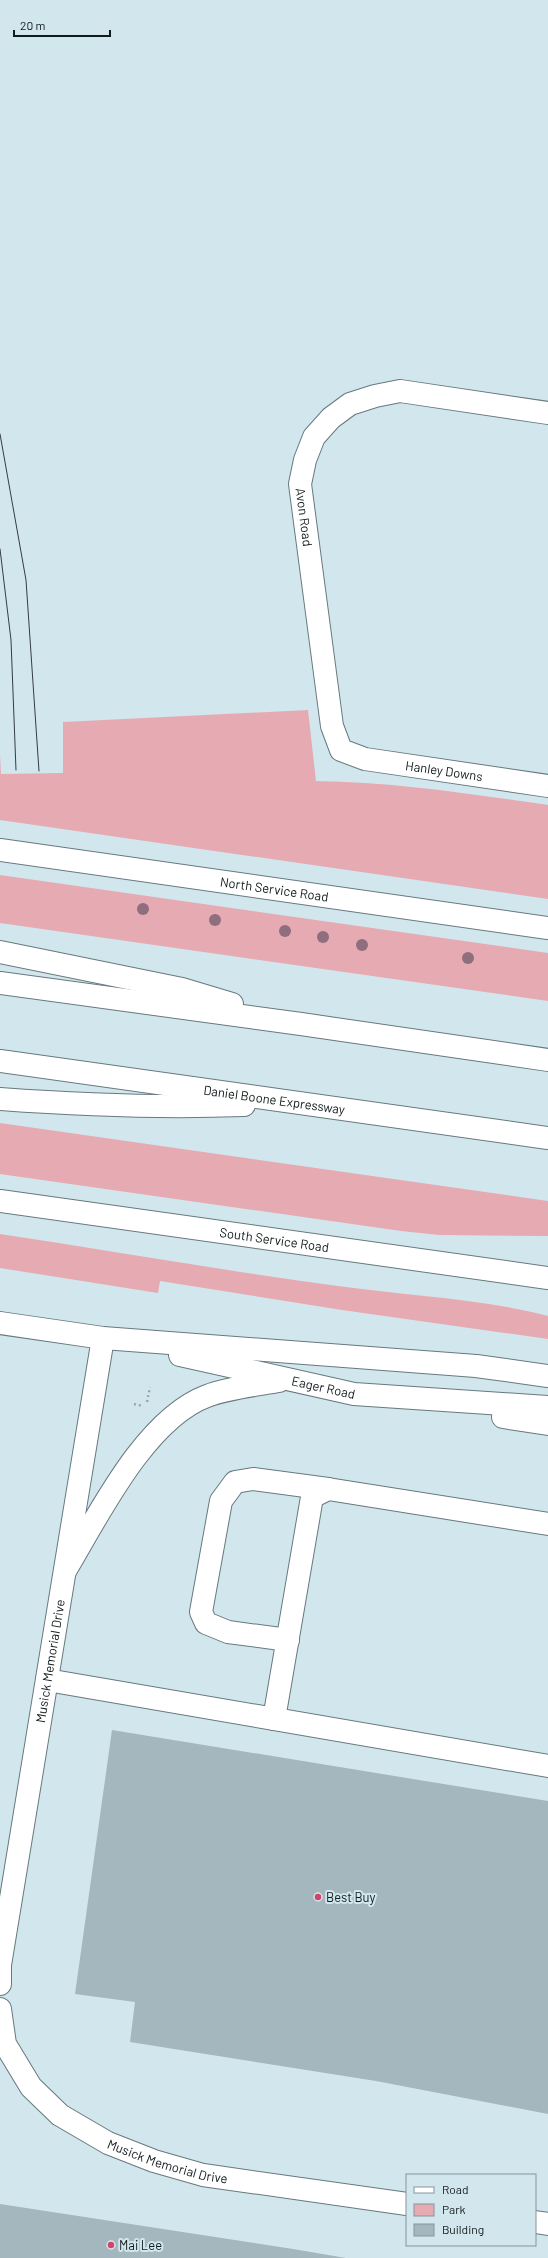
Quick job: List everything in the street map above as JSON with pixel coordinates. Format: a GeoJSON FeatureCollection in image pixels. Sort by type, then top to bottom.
{"type":"FeatureCollection","features":[{"type":"Feature","properties":{"kind":"main road","name":"Avon Road"},"geometry":{"type":"LineString","coordinates":[[341,750],[332,726],[300,484],[305,460],[314,437],[332,418],[350,404],[375,396],[400,392],[548,413]]}},
{"type":"Feature","properties":{"kind":"main road","name":"Hanley Downs"},"geometry":{"type":"LineString","coordinates":[[341,750],[365,759],[548,786]]}},
{"type":"Feature","properties":{"kind":"main road","name":"North Service Road"},"geometry":{"type":"LineString","coordinates":[[0,850],[548,928]]}},
{"type":"Feature","properties":{"kind":"main road"},"geometry":{"type":"LineString","coordinates":[[0,952],[182,989],[301,1024]]}},
{"type":"Feature","properties":{"kind":"main road"},"geometry":{"type":"LineString","coordinates":[[0,983],[301,1024],[548,1060]]}},
{"type":"Feature","properties":{"kind":"main road","name":"Daniel Boone Expressway"},"geometry":{"type":"LineString","coordinates":[[0,1061],[548,1138]]}},
{"type":"Feature","properties":{"kind":"main road"},"geometry":{"type":"LineString","coordinates":[[0,1099],[82,1105],[187,1107],[299,1102]]}},
{"type":"Feature","properties":{"kind":"main road","name":"South Service Road"},"geometry":{"type":"LineString","coordinates":[[0,1201],[548,1278]]}},
{"type":"Feature","properties":{"kind":"main road","name":"Eager Road"},"geometry":{"type":"LineString","coordinates":[[0,1323],[103,1338],[476,1366],[548,1376]]}},
{"type":"Feature","properties":{"kind":"main road","name":"Eager Road"},"geometry":{"type":"LineString","coordinates":[[103,1338],[354,1394],[548,1407]]}},
{"type":"Feature","properties":{"kind":"main road","name":"Musick Memorial Drive"},"geometry":{"type":"LineString","coordinates":[[0,1984],[0,1965],[103,1338]]}},
{"type":"Feature","properties":{"kind":"main road"},"geometry":{"type":"LineString","coordinates":[[65,1571],[123,1476],[150,1437],[173,1416],[207,1395],[288,1379]]}},
{"type":"Feature","properties":{"kind":"main road"},"geometry":{"type":"LineString","coordinates":[[354,1394],[548,1424]]}},
{"type":"Feature","properties":{"kind":"main road"},"geometry":{"type":"LineString","coordinates":[[288,1640],[228,1632],[206,1623],[201,1612],[221,1501],[235,1482],[253,1479],[328,1489],[548,1524]]}},
{"type":"Feature","properties":{"kind":"main road"},"geometry":{"type":"LineString","coordinates":[[274,1719],[312,1497],[328,1489]]}},
{"type":"Feature","properties":{"kind":"main road"},"geometry":{"type":"LineString","coordinates":[[47,1680],[548,1766]]}},
{"type":"Feature","properties":{"kind":"main road","name":"Musick Memorial Drive"},"geometry":{"type":"LineString","coordinates":[[0,2009],[2,2048],[31,2087],[60,2115],[108,2143],[154,2161],[203,2175],[406,2204]]}},
{"type":"Feature","properties":{"kind":"main road"},"geometry":{"type":"LineString","coordinates":[[536,2222],[548,2224]]}},
{"type":"Feature","properties":{"kind":"path"},"geometry":{"type":"LineString","coordinates":[[145,1406],[150,1387]]}},
{"type":"Feature","properties":{"kind":"green space"},"geometry":{"type":"Polygon","coordinates":[[[308,710],[316,781],[403,786],[548,805],[548,899],[0,820],[0,755],[1,774],[63,773],[63,722],[308,710]]]}},
{"type":"Feature","properties":{"kind":"green space"},"geometry":{"type":"Polygon","coordinates":[[[0,875],[548,953],[548,1001],[0,923],[0,875]]]}},
{"type":"Feature","properties":{"kind":"green space"},"geometry":{"type":"Polygon","coordinates":[[[0,1123],[548,1201],[548,1236],[439,1235],[401,1231],[0,1174],[0,1123]]]}},
{"type":"Feature","properties":{"kind":"green space"},"geometry":{"type":"Polygon","coordinates":[[[0,1234],[296,1280],[496,1305],[548,1316],[548,1339],[342,1310],[160,1281],[158,1293],[0,1268],[0,1234]]]}},
{"type":"Feature","properties":{"kind":"building","name":"Best Buy"},"geometry":{"type":"Polygon","coordinates":[[[112,1730],[548,1801],[548,2114],[376,2081],[130,2042],[135,2002],[75,1994],[112,1730]]]}},
{"type":"Feature","properties":{"kind":"building"},"geometry":{"type":"Polygon","coordinates":[[[0,2204],[293,2249],[346,2258],[0,2258],[0,2204]]]}},
{"type":"Feature","properties":{"kind":"tram line"},"geometry":{"type":"LineString","coordinates":[[0,434],[26,580],[39,771]]}},
{"type":"Feature","properties":{"kind":"tram line"},"geometry":{"type":"LineString","coordinates":[[0,549],[11,640],[16,770]]}},
{"type":"Feature","properties":{"kind":"place","name":"Best Buy"},"geometry":{"type":"Point","coordinates":[318,1897]}},
{"type":"Feature","properties":{"kind":"place","name":"Mai Lee"},"geometry":{"type":"Point","coordinates":[111,2245]}}]}
